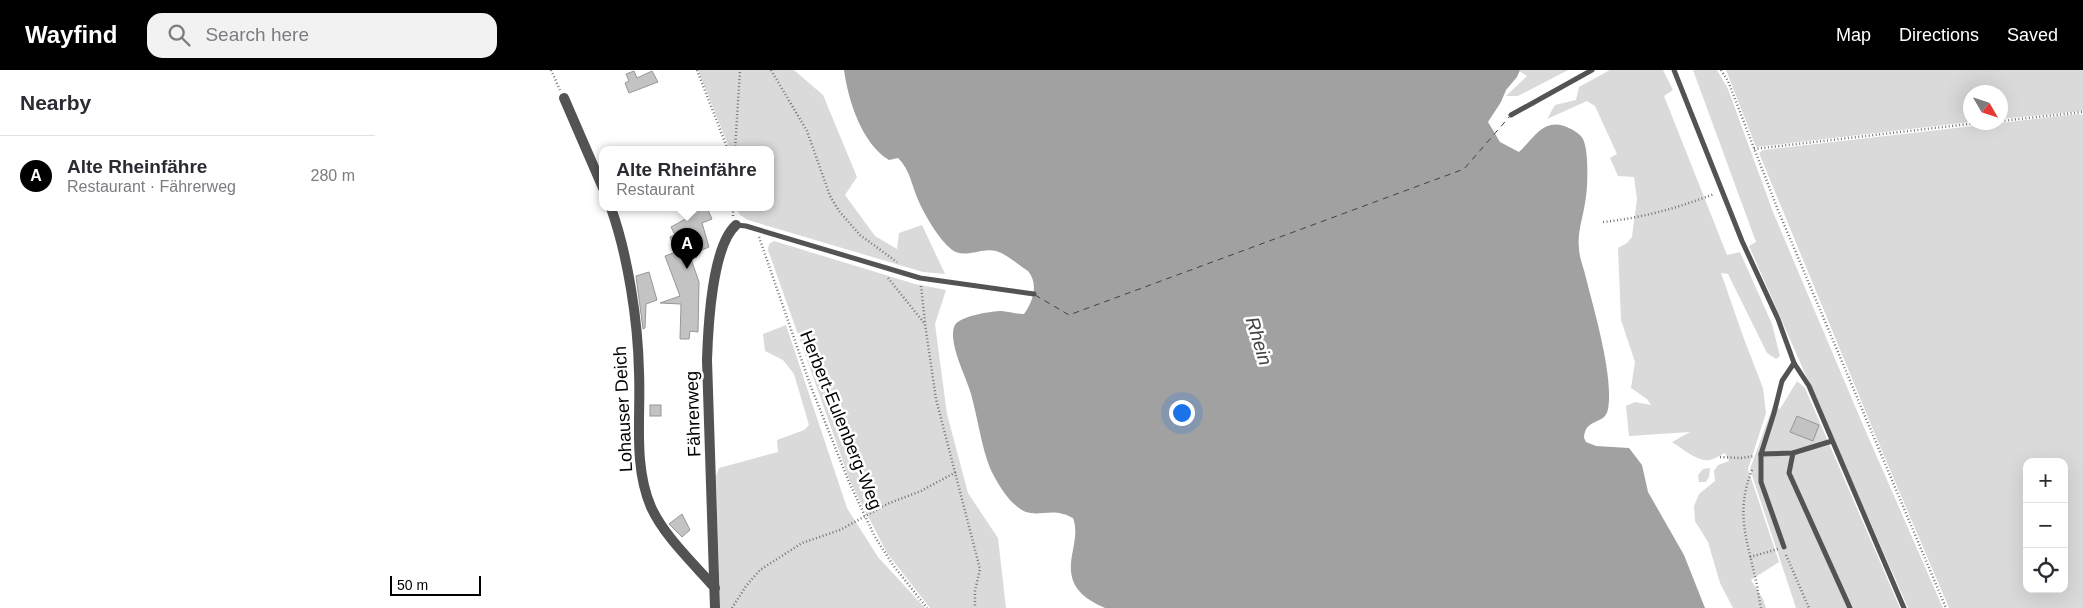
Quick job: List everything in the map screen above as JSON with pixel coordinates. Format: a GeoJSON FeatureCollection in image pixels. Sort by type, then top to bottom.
{"type":"FeatureCollection","features":[{"type":"Feature","properties":{"kind":"street"},"geometry":{"type":"LineString","coordinates":[[564,98],[599,179]]}},
{"type":"Feature","properties":{"kind":"street","name":"Lohauser Deich"},"geometry":{"type":"LineString","coordinates":[[612,211],[631,286],[639,371],[639,446],[643,478],[651,507],[661,524],[715,588]]}},
{"type":"Feature","properties":{"kind":"street","name":"Fährerweg"},"geometry":{"type":"LineString","coordinates":[[715,608],[707,360],[708,326],[713,289],[723,242],[729,231],[736,225]]}},
{"type":"Feature","properties":{"kind":"lane"},"geometry":{"type":"LineString","coordinates":[[1511,115],[1593,70]]}},
{"type":"Feature","properties":{"kind":"lane"},"geometry":{"type":"LineString","coordinates":[[1675,70],[1742,241],[1777,319],[1794,363],[1809,386],[1904,608]]}},
{"type":"Feature","properties":{"kind":"lane"},"geometry":{"type":"LineString","coordinates":[[736,225],[757,229],[920,278],[1034,294]]}},
{"type":"Feature","properties":{"kind":"lane"},"geometry":{"type":"LineString","coordinates":[[1784,547],[1761,482],[1760,456],[1775,413],[1782,381],[1794,363]]}},
{"type":"Feature","properties":{"kind":"lane"},"geometry":{"type":"LineString","coordinates":[[1760,456],[1793,453],[1833,441]]}},
{"type":"Feature","properties":{"kind":"lane"},"geometry":{"type":"LineString","coordinates":[[1793,453],[1789,472],[1851,608]]}},
{"type":"Feature","properties":{"kind":"path"},"geometry":{"type":"LineString","coordinates":[[551,70],[564,98]]}},
{"type":"Feature","properties":{"kind":"path"},"geometry":{"type":"LineString","coordinates":[[697,70],[726,146]]}},
{"type":"Feature","properties":{"kind":"path"},"geometry":{"type":"LineString","coordinates":[[735,146],[741,70]]}},
{"type":"Feature","properties":{"kind":"path"},"geometry":{"type":"LineString","coordinates":[[771,70],[807,131],[830,196],[839,211],[859,235],[897,262]]}},
{"type":"Feature","properties":{"kind":"path"},"geometry":{"type":"LineString","coordinates":[[1721,70],[1728,81],[1781,219],[1946,608]]}},
{"type":"Feature","properties":{"kind":"path"},"geometry":{"type":"LineString","coordinates":[[2008,120],[2083,112]]}},
{"type":"Feature","properties":{"kind":"path"},"geometry":{"type":"LineString","coordinates":[[1754,149],[1963,125]]}},
{"type":"Feature","properties":{"kind":"path"},"geometry":{"type":"LineString","coordinates":[[1603,222],[1631,219],[1680,208],[1722,191]]}},
{"type":"Feature","properties":{"kind":"path","name":"Herbert-Eulenberg-Weg"},"geometry":{"type":"LineString","coordinates":[[757,229],[811,387],[849,482],[865,516],[893,565],[927,608]]}},
{"type":"Feature","properties":{"kind":"path"},"geometry":{"type":"LineString","coordinates":[[881,267],[898,292],[925,324]]}},
{"type":"Feature","properties":{"kind":"path"},"geometry":{"type":"LineString","coordinates":[[920,278],[936,399],[980,569],[975,591],[975,608]]}},
{"type":"Feature","properties":{"kind":"path"},"geometry":{"type":"LineString","coordinates":[[1720,457],[1741,458],[1760,456]]}},
{"type":"Feature","properties":{"kind":"path"},"geometry":{"type":"LineString","coordinates":[[1760,456],[1753,468],[1743,497],[1745,531],[1761,608]]}},
{"type":"Feature","properties":{"kind":"path"},"geometry":{"type":"LineString","coordinates":[[732,608],[746,586],[760,570],[802,543],[840,530],[887,504],[921,491],[956,472]]}},
{"type":"Feature","properties":{"kind":"path"},"geometry":{"type":"LineString","coordinates":[[1750,557],[1784,547],[1788,562],[1809,608]]}},
{"type":"Feature","properties":{"kind":"shaded area"},"geometry":{"type":"Polygon","coordinates":[[[698,70],[794,70],[823,95],[857,177],[845,195],[875,236],[897,249],[899,233],[922,225],[945,274],[923,272],[748,220],[740,215],[738,211],[774,211],[774,146],[728,146],[698,70]]]}},
{"type":"Feature","properties":{"kind":"shaded area"},"geometry":{"type":"Polygon","coordinates":[[[1520,70],[1568,70],[1518,96],[1506,96],[1527,76],[1520,70]]]}},
{"type":"Feature","properties":{"kind":"shaded area"},"geometry":{"type":"Polygon","coordinates":[[[1610,70],[1663,70],[1673,90],[1664,96],[1727,255],[1740,252],[1772,324],[1780,356],[1776,359],[1767,353],[1728,274],[1721,273],[1763,388],[1766,413],[1748,469],[1779,562],[1751,580],[1763,599],[1766,608],[1733,608],[1720,583],[1708,542],[1695,521],[1694,506],[1699,494],[1715,481],[1714,471],[1718,465],[1729,461],[1725,453],[1712,459],[1700,459],[1672,442],[1690,432],[1629,436],[1626,406],[1635,402],[1651,405],[1647,399],[1631,388],[1635,362],[1621,320],[1618,248],[1627,243],[1632,237],[1637,199],[1634,177],[1618,176],[1610,158],[1617,154],[1595,106],[1587,101],[1547,119],[1555,105],[1576,100],[1579,87],[1610,70]]]}},
{"type":"Feature","properties":{"kind":"shaded area"},"geometry":{"type":"Polygon","coordinates":[[[1693,70],[1717,70],[1728,89],[1773,212],[1943,608],[1908,608],[1749,246],[1756,242],[1693,70]]]}},
{"type":"Feature","properties":{"kind":"shaded area"},"geometry":{"type":"Polygon","coordinates":[[[1726,70],[2083,70],[2083,111],[2008,118],[2008,85],[1963,85],[1963,123],[1756,147],[1726,70]]]}},
{"type":"Feature","properties":{"kind":"shaded area"},"geometry":{"type":"Polygon","coordinates":[[[2077,114],[2083,115],[2083,608],[1949,608],[1759,153],[1763,150],[1963,127],[1963,130],[2008,130],[2008,122],[2077,114]]]}},
{"type":"Feature","properties":{"kind":"shaded area"},"geometry":{"type":"Polygon","coordinates":[[[774,241],[915,284],[946,290],[935,324],[947,414],[968,493],[998,538],[1006,608],[930,608],[887,553],[850,481],[768,250],[769,244],[774,241]]]}},
{"type":"Feature","properties":{"kind":"shaded area"},"geometry":{"type":"Polygon","coordinates":[[[786,325],[847,508],[878,557],[925,608],[720,608],[716,476],[719,468],[778,452],[777,440],[804,430],[809,425],[794,374],[783,360],[765,351],[763,334],[786,325]]]}},
{"type":"Feature","properties":{"kind":"shaded area"},"geometry":{"type":"Polygon","coordinates":[[[1797,381],[1805,388],[1900,608],[1796,608],[1750,469],[1773,406],[1780,409],[1797,381]]]}},
{"type":"Feature","properties":{"kind":"shaded area"},"geometry":{"type":"Polygon","coordinates":[[[1710,468],[1709,477],[1706,482],[1699,482],[1698,475],[1703,469],[1710,468]]]}},
{"type":"Feature","properties":{"kind":"water","name":"Rhein"},"geometry":{"type":"Polygon","coordinates":[[[844,70],[1520,70],[1488,122],[1500,142],[1519,152],[1542,129],[1554,124],[1573,130],[1581,136],[1585,145],[1587,189],[1579,231],[1579,252],[1606,362],[1609,395],[1606,414],[1588,427],[1584,438],[1586,442],[1596,446],[1629,448],[1642,465],[1648,492],[1684,555],[1705,608],[1105,608],[1095,603],[1080,592],[1072,579],[1071,561],[1075,534],[1073,518],[1065,514],[1051,512],[1030,513],[1024,511],[1010,500],[995,479],[987,459],[971,394],[954,344],[954,327],[963,319],[997,311],[1024,314],[1032,299],[1034,287],[1031,276],[1028,271],[1000,252],[990,250],[961,253],[951,249],[946,244],[925,214],[902,162],[898,158],[889,160],[879,153],[864,132],[853,107],[844,70]]]}},
{"type":"Feature","properties":{"kind":"building"},"geometry":{"type":"Polygon","coordinates":[[[634,71],[637,78],[652,71],[658,82],[629,93],[625,83],[629,81],[626,74],[634,71]]]}},
{"type":"Feature","properties":{"kind":"building"},"geometry":{"type":"Polygon","coordinates":[[[688,211],[708,211],[712,219],[702,223],[709,247],[695,253],[697,257],[691,259],[699,282],[698,332],[690,331],[689,339],[680,339],[681,304],[660,303],[680,296],[665,256],[676,252],[670,237],[675,235],[671,227],[691,216],[688,211]]]}},
{"type":"Feature","properties":{"kind":"building"},"geometry":{"type":"Polygon","coordinates":[[[649,272],[657,300],[646,304],[645,328],[643,329],[636,276],[649,272]]]}},
{"type":"Feature","properties":{"kind":"building"},"geometry":{"type":"Polygon","coordinates":[[[650,405],[661,405],[661,416],[650,416],[650,405]]]}},
{"type":"Feature","properties":{"kind":"building"},"geometry":{"type":"Polygon","coordinates":[[[1797,416],[1819,425],[1813,441],[1790,432],[1797,416]]]}},
{"type":"Feature","properties":{"kind":"building"},"geometry":{"type":"Polygon","coordinates":[[[682,514],[690,530],[682,537],[669,524],[682,514]]]}},
{"type":"Feature","properties":{"kind":"ferry route"},"geometry":{"type":"LineString","coordinates":[[1035,295],[1069,315],[1464,169],[1510,116]]}},
{"type":"Feature","properties":{"kind":"place","name":"Alte Rheinfähre"},"geometry":{"type":"Point","coordinates":[687,269]}}]}
